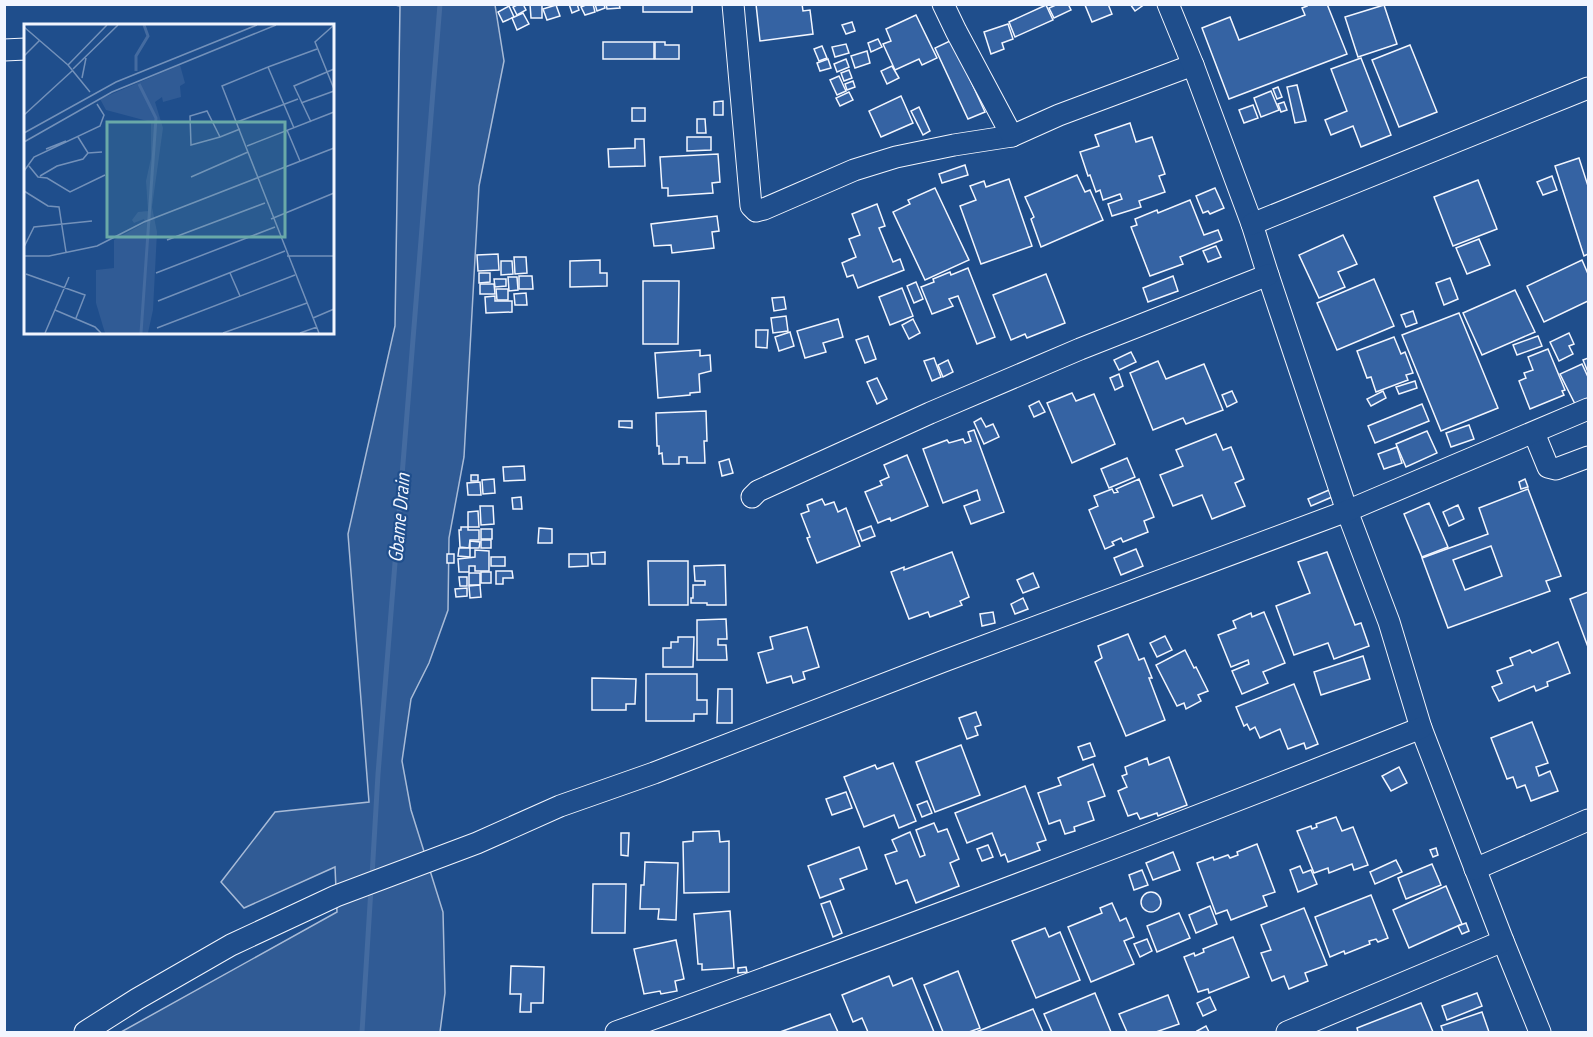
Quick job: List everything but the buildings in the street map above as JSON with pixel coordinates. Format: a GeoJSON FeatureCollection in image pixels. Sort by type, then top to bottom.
{"type":"FeatureCollection","features":[{"type":"Feature","properties":{"kind":"street"},"geometry":{"type":"LineString","coordinates":[[733,4],[751,206],[756,211],[854,170],[896,157],[1012,136],[1193,65]]}},
{"type":"Feature","properties":{"kind":"street"},"geometry":{"type":"LineString","coordinates":[[943,4],[1012,136]]}},
{"type":"Feature","properties":{"kind":"street"},"geometry":{"type":"LineString","coordinates":[[1168,4],[1252,224],[1347,511],[1389,622],[1421,728],[1540,1032]]}},
{"type":"Feature","properties":{"kind":"street"},"geometry":{"type":"LineString","coordinates":[[4,50],[24,49]]}},
{"type":"Feature","properties":{"kind":"street"},"geometry":{"type":"LineString","coordinates":[[1252,224],[1588,88]]}},
{"type":"Feature","properties":{"kind":"street"},"geometry":{"type":"LineString","coordinates":[[752,497],[758,491],[930,413],[1080,349],[1268,275]]}},
{"type":"Feature","properties":{"kind":"street"},"geometry":{"type":"LineString","coordinates":[[85,1032],[136,999],[231,945],[336,896],[477,843],[560,806],[654,773],[944,661],[1347,511],[1588,409]]}},
{"type":"Feature","properties":{"kind":"street"},"geometry":{"type":"LineString","coordinates":[[1534,433],[1548,466],[1556,469],[1588,457]]}},
{"type":"Feature","properties":{"kind":"street"},"geometry":{"type":"LineString","coordinates":[[616,1032],[934,916],[1421,728]]}},
{"type":"Feature","properties":{"kind":"street"},"geometry":{"type":"LineString","coordinates":[[1475,869],[1588,820]]}},
{"type":"Feature","properties":{"kind":"street"},"geometry":{"type":"LineString","coordinates":[[1287,1032],[1503,941]]}},
{"type":"Feature","properties":{"kind":"shaded area"},"geometry":{"type":"Polygon","coordinates":[[[395,5],[495,5],[504,61],[479,186],[464,457],[449,538],[448,610],[429,663],[411,699],[402,761],[411,810],[443,912],[445,993],[440,1032],[121,1032],[337,912],[335,867],[244,908],[221,882],[275,812],[369,802],[348,534],[395,326],[400,6],[395,5]]]}},
{"type":"Feature","properties":{"kind":"waterway","name":"Gbame Drain"},"geometry":{"type":"LineString","coordinates":[[372,876],[378,774],[440,4]]}},
{"type":"Feature","properties":{"kind":"waterway","name":"Gbame Drain"},"geometry":{"type":"LineString","coordinates":[[362,1032],[371,888]]}}]}
